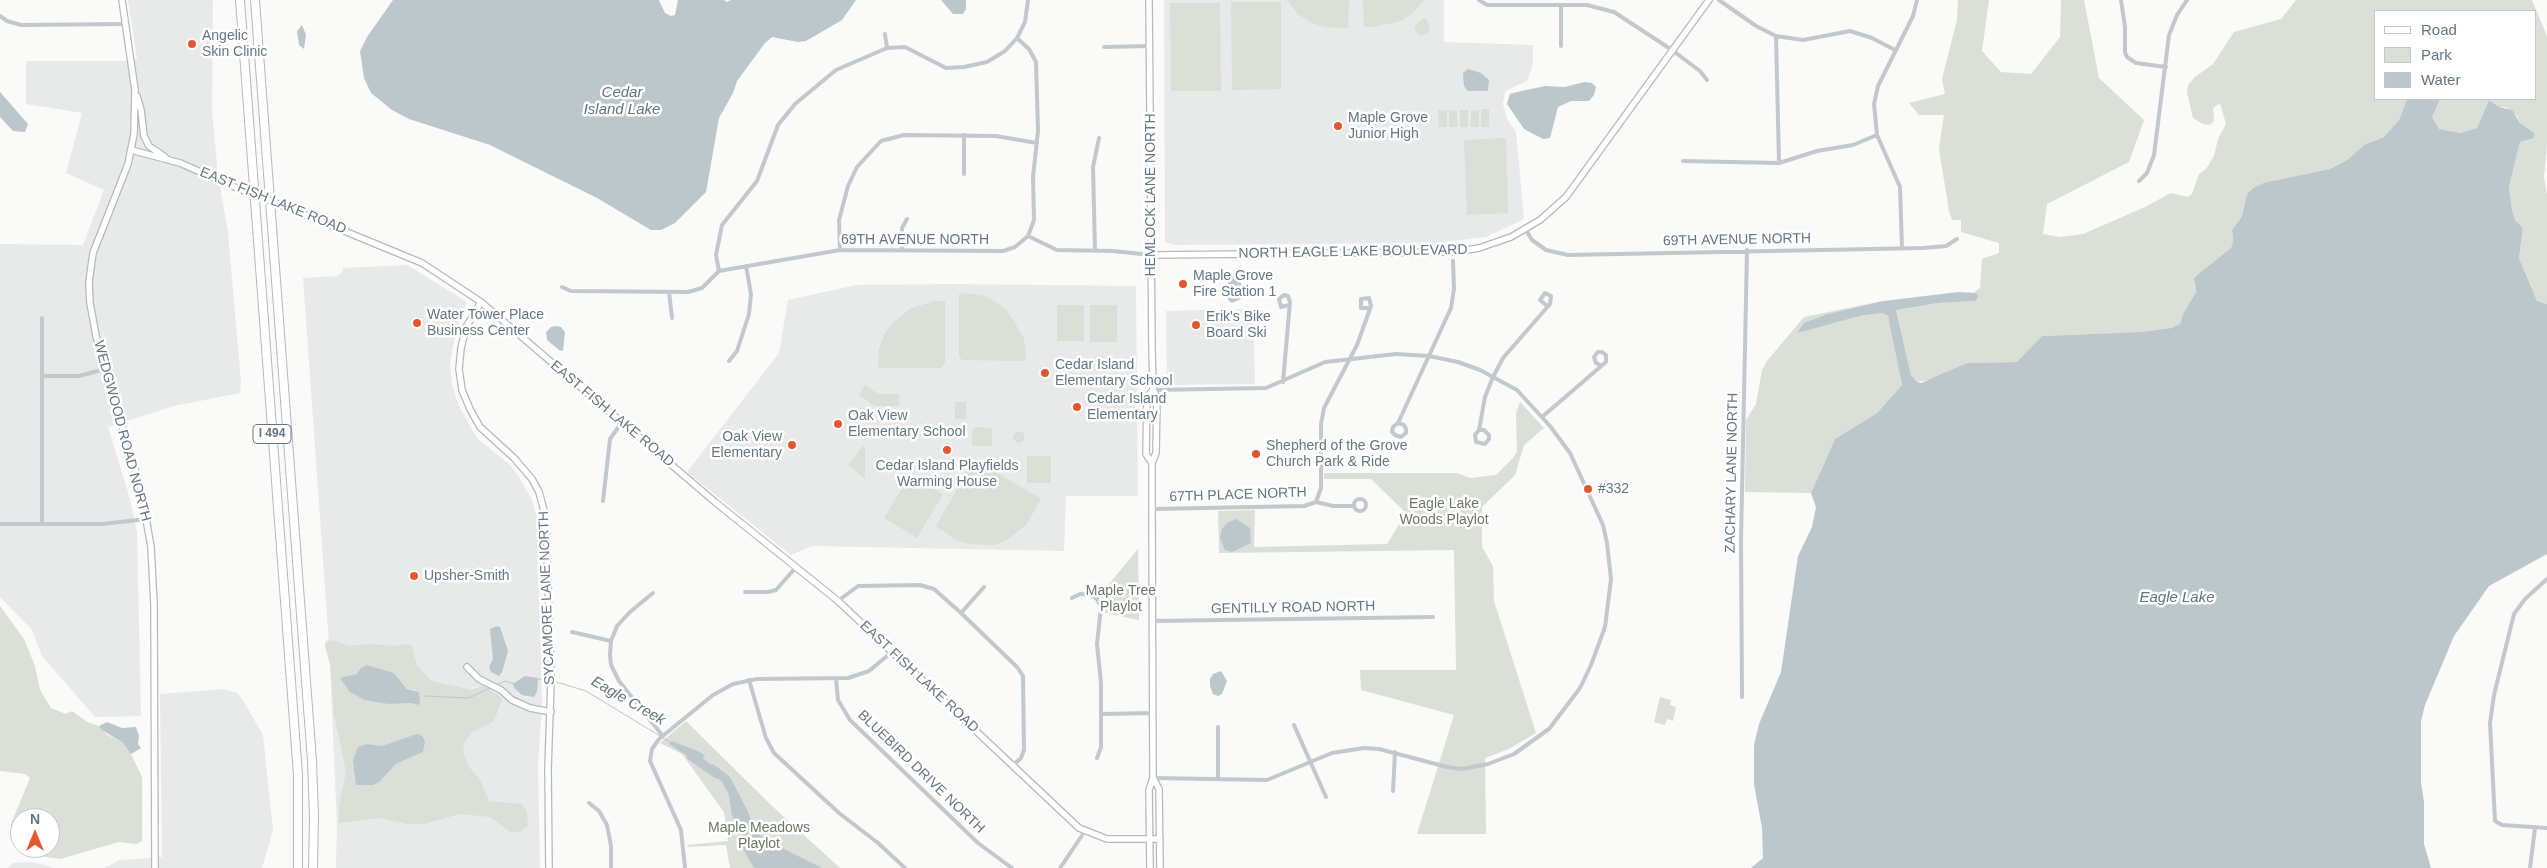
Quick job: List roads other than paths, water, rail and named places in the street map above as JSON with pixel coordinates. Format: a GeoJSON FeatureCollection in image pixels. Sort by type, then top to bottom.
{"type":"FeatureCollection","features":[{"type":"Feature","properties":{"kind":"highway","name":"I 494"},"geometry":{"type":"LineString","coordinates":[[240,0],[298,775],[298,868]]}},
{"type":"Feature","properties":{"kind":"highway","name":"I 494"},"geometry":{"type":"LineString","coordinates":[[255,0],[312,768],[313,868]]}},
{"type":"Feature","properties":{"kind":"street"},"geometry":{"type":"LineString","coordinates":[[122,0],[135,90],[141,110],[144,136],[149,146],[168,159]]}},
{"type":"Feature","properties":{"kind":"street"},"geometry":{"type":"LineString","coordinates":[[562,287],[571,291],[669,292],[698,290],[707,284],[719,271],[716,255],[722,225],[757,181],[772,137],[785,115],[836,70],[887,48],[905,47],[937,65],[955,68],[987,62],[1005,51],[1017,38],[1025,22],[1028,0]]}},
{"type":"Feature","properties":{"kind":"street","name":"HEMLOCK LANE NORTH"},"geometry":{"type":"LineString","coordinates":[[1149,0],[1153,390],[1157,397],[1156,453],[1152,464],[1153,778],[1149,790],[1150,868]]}},
{"type":"Feature","properties":{"kind":"street"},"geometry":{"type":"LineString","coordinates":[[1479,0],[1487,5],[1593,6],[1614,12],[1672,50],[1700,71],[1707,80]]}},
{"type":"Feature","properties":{"kind":"street","name":"NORTH EAGLE LAKE BOULEVARD"},"geometry":{"type":"LineString","coordinates":[[1151,255],[1454,252],[1495,244],[1526,230],[1566,197],[1709,0]]}},
{"type":"Feature","properties":{"kind":"street"},"geometry":{"type":"LineString","coordinates":[[1719,0],[1756,26],[1776,36],[1803,40],[1850,31],[1872,38],[1895,50]]}},
{"type":"Feature","properties":{"kind":"street"},"geometry":{"type":"LineString","coordinates":[[1902,248],[1900,188],[1877,135],[1874,111],[1876,92],[1913,16],[1917,0]]}},
{"type":"Feature","properties":{"kind":"street"},"geometry":{"type":"LineString","coordinates":[[2121,0],[2127,57],[2136,63],[2166,66]]}},
{"type":"Feature","properties":{"kind":"street"},"geometry":{"type":"LineString","coordinates":[[2139,181],[2151,166],[2158,142],[2172,25],[2187,0]]}},
{"type":"Feature","properties":{"kind":"street"},"geometry":{"type":"LineString","coordinates":[[1561,5],[1561,46]]}},
{"type":"Feature","properties":{"kind":"street"},"geometry":{"type":"LineString","coordinates":[[0,16],[7,21],[21,25],[125,24]]}},
{"type":"Feature","properties":{"kind":"street"},"geometry":{"type":"LineString","coordinates":[[885,34],[887,48]]}},
{"type":"Feature","properties":{"kind":"street"},"geometry":{"type":"LineString","coordinates":[[1776,36],[1779,163]]}},
{"type":"Feature","properties":{"kind":"street"},"geometry":{"type":"LineString","coordinates":[[1017,38],[1029,49],[1036,62],[1037,143],[1033,176],[1034,220],[1028,236],[1057,250],[1151,255]]}},
{"type":"Feature","properties":{"kind":"street"},"geometry":{"type":"LineString","coordinates":[[1104,46],[1150,46]]}},
{"type":"Feature","properties":{"kind":"street"},"geometry":{"type":"LineString","coordinates":[[131,150],[135,119],[135,90]]}},
{"type":"Feature","properties":{"kind":"street"},"geometry":{"type":"LineString","coordinates":[[840,250],[839,220],[848,186],[857,167],[881,141],[895,135],[964,135],[1003,136],[1037,143]]}},
{"type":"Feature","properties":{"kind":"street"},"geometry":{"type":"LineString","coordinates":[[964,135],[964,174]]}},
{"type":"Feature","properties":{"kind":"street"},"geometry":{"type":"LineString","coordinates":[[1683,161],[1779,163],[1817,151],[1854,145],[1877,135]]}},
{"type":"Feature","properties":{"kind":"street"},"geometry":{"type":"LineString","coordinates":[[1095,251],[1094,167],[1099,138]]}},
{"type":"Feature","properties":{"kind":"street","name":"EAST FISH LAKE ROAD"},"geometry":{"type":"LineString","coordinates":[[131,150],[168,159],[422,263],[481,302],[715,502],[797,566],[838,601],[893,651],[1012,766],[1085,831],[1112,839],[1160,839]]}},
{"type":"Feature","properties":{"kind":"street","name":"WEDGWOOD ROAD NORTH"},"geometry":{"type":"LineString","coordinates":[[131,150],[97,240],[90,270],[89,289],[92,320],[141,490],[147,519],[154,604],[155,868]]}},
{"type":"Feature","properties":{"kind":"street"},"geometry":{"type":"LineString","coordinates":[[902,250],[902,228],[907,219]]}},
{"type":"Feature","properties":{"kind":"street","name":"69TH AVENUE NORTH"},"geometry":{"type":"LineString","coordinates":[[1526,230],[1538,246],[1562,254],[1902,248],[1946,246],[1957,239]]}},
{"type":"Feature","properties":{"kind":"street","name":"69TH AVENUE NORTH"},"geometry":{"type":"LineString","coordinates":[[719,271],[840,250],[1003,251],[1014,248],[1028,236]]}},
{"type":"Feature","properties":{"kind":"street","name":"ZACHARY LANE NORTH"},"geometry":{"type":"LineString","coordinates":[[1742,697],[1741,541],[1747,250]]}},
{"type":"Feature","properties":{"kind":"street"},"geometry":{"type":"LineString","coordinates":[[1398,423],[1452,302],[1454,261]]}},
{"type":"Feature","properties":{"kind":"street"},"geometry":{"type":"LineString","coordinates":[[729,361],[737,351],[749,314],[751,294],[746,266]]}},
{"type":"Feature","properties":{"kind":"street"},"geometry":{"type":"LineString","coordinates":[[669,292],[672,318]]}},
{"type":"Feature","properties":{"kind":"street","name":"SYCAMORE LANE NORTH"},"geometry":{"type":"LineString","coordinates":[[481,302],[466,327],[461,348],[462,390],[477,423],[487,435],[524,468],[532,479],[544,505],[547,532],[551,712],[548,769],[549,868]]}},
{"type":"Feature","properties":{"kind":"street"},"geometry":{"type":"LineString","coordinates":[[1283,382],[1289,305]]}},
{"type":"Feature","properties":{"kind":"street"},"geometry":{"type":"LineString","coordinates":[[1479,430],[1485,397],[1503,358],[1546,306]]}},
{"type":"Feature","properties":{"kind":"street"},"geometry":{"type":"LineString","coordinates":[[1316,502],[1321,488],[1322,416],[1361,335],[1370,308]]}},
{"type":"Feature","properties":{"kind":"street"},"geometry":{"type":"LineString","coordinates":[[42,318],[42,524]]}},
{"type":"Feature","properties":{"kind":"street"},"geometry":{"type":"LineString","coordinates":[[1153,390],[1266,388],[1283,382],[1314,366],[1349,359],[1396,354],[1429,356],[1469,366],[1494,376],[1517,390],[1561,439],[1579,467],[1608,543],[1611,579],[1610,603],[1605,626],[1591,665],[1580,688],[1558,718],[1538,739],[1514,754],[1488,764],[1462,769],[1447,768],[1395,752],[1372,748],[1348,749],[1310,761],[1267,780],[1218,777],[1153,778]]}},
{"type":"Feature","properties":{"kind":"street"},"geometry":{"type":"LineString","coordinates":[[1542,417],[1600,365]]}},
{"type":"Feature","properties":{"kind":"street"},"geometry":{"type":"LineString","coordinates":[[42,376],[78,376],[106,369]]}},
{"type":"Feature","properties":{"kind":"street","name":"HEMLOCK LANE NORTH"},"geometry":{"type":"LineString","coordinates":[[1152,464],[1146,454],[1147,397],[1153,390]]}},
{"type":"Feature","properties":{"kind":"street"},"geometry":{"type":"LineString","coordinates":[[604,501],[610,438],[622,422]]}},
{"type":"Feature","properties":{"kind":"street","name":"67TH PLACE NORTH"},"geometry":{"type":"LineString","coordinates":[[1152,509],[1304,506],[1316,502],[1333,506],[1353,506]]}},
{"type":"Feature","properties":{"kind":"street"},"geometry":{"type":"LineString","coordinates":[[0,524],[102,524],[147,519]]}},
{"type":"Feature","properties":{"kind":"street"},"geometry":{"type":"LineString","coordinates":[[745,592],[776,590],[797,566]]}},
{"type":"Feature","properties":{"kind":"street"},"geometry":{"type":"LineString","coordinates":[[2547,579],[2524,599],[2514,614],[2494,695],[2490,723],[2494,817],[2497,823],[2547,828]]}},
{"type":"Feature","properties":{"kind":"street"},"geometry":{"type":"LineString","coordinates":[[838,601],[858,586],[920,585],[934,589],[961,612],[1018,667],[1023,676],[1024,750],[1021,758],[1012,766]]}},
{"type":"Feature","properties":{"kind":"street"},"geometry":{"type":"LineString","coordinates":[[961,612],[984,587]]}},
{"type":"Feature","properties":{"kind":"street"},"geometry":{"type":"LineString","coordinates":[[653,593],[623,618],[611,641],[610,655],[615,674],[662,735]]}},
{"type":"Feature","properties":{"kind":"street"},"geometry":{"type":"LineString","coordinates":[[1072,598],[1080,594],[1091,595],[1097,599],[1101,606],[1097,644],[1102,714],[1101,747],[1097,758]]}},
{"type":"Feature","properties":{"kind":"street","name":"GENTILLY ROAD NORTH"},"geometry":{"type":"LineString","coordinates":[[1152,621],[1433,618]]}},
{"type":"Feature","properties":{"kind":"street"},"geometry":{"type":"LineString","coordinates":[[572,632],[611,641]]}},
{"type":"Feature","properties":{"kind":"street"},"geometry":{"type":"LineString","coordinates":[[684,868],[684,846],[679,823],[650,762],[652,749],[662,735],[723,688],[749,680],[836,679],[869,671],[893,651]]}},
{"type":"Feature","properties":{"kind":"street"},"geometry":{"type":"LineString","coordinates":[[466,667],[479,679],[501,690],[512,700],[530,708],[551,712]]}},
{"type":"Feature","properties":{"kind":"street","name":"BLUEBIRD DRIVE NORTH"},"geometry":{"type":"LineString","coordinates":[[836,679],[838,700],[850,720],[978,843],[1012,868]]}},
{"type":"Feature","properties":{"kind":"street"},"geometry":{"type":"LineString","coordinates":[[749,680],[766,738],[774,753],[839,813],[878,843],[905,868]]}},
{"type":"Feature","properties":{"kind":"street"},"geometry":{"type":"LineString","coordinates":[[1102,714],[1153,713]]}},
{"type":"Feature","properties":{"kind":"street"},"geometry":{"type":"LineString","coordinates":[[1294,725],[1326,797]]}},
{"type":"Feature","properties":{"kind":"street"},"geometry":{"type":"LineString","coordinates":[[1218,726],[1218,777]]}},
{"type":"Feature","properties":{"kind":"street"},"geometry":{"type":"LineString","coordinates":[[1393,791],[1395,752]]}},
{"type":"Feature","properties":{"kind":"street","name":"HEMLOCK LANE NORTH"},"geometry":{"type":"LineString","coordinates":[[1153,778],[1159,789],[1160,868]]}},
{"type":"Feature","properties":{"kind":"street"},"geometry":{"type":"LineString","coordinates":[[589,803],[599,811],[607,826],[610,841],[611,868]]}},
{"type":"Feature","properties":{"kind":"street"},"geometry":{"type":"LineString","coordinates":[[2530,868],[2535,828]]}},
{"type":"Feature","properties":{"kind":"street"},"geometry":{"type":"LineString","coordinates":[[1060,868],[1085,831]]}},
{"type":"Feature","properties":{"kind":"water","name":"Cedar Island Lake"},"geometry":{"type":"Polygon","coordinates":[[[393,0],[659,0],[665,13],[671,16],[675,15],[678,0],[724,0],[727,2],[731,0],[856,0],[842,20],[806,41],[798,42],[772,37],[765,43],[737,81],[733,93],[719,118],[706,192],[675,223],[661,230],[651,230],[597,198],[490,145],[409,119],[392,110],[371,93],[364,78],[360,51],[367,37],[393,0]]]}},
{"type":"Feature","properties":{"kind":"water"},"geometry":{"type":"Polygon","coordinates":[[[941,0],[966,0],[966,9],[963,14],[953,14],[941,0]]]}},
{"type":"Feature","properties":{"kind":"water"},"geometry":{"type":"Polygon","coordinates":[[[302,25],[306,35],[304,49],[299,45],[297,31],[302,25]]]}},
{"type":"Feature","properties":{"kind":"water"},"geometry":{"type":"Polygon","coordinates":[[[1468,69],[1481,73],[1489,80],[1488,91],[1468,91],[1464,86],[1463,73],[1468,69]]]}},
{"type":"Feature","properties":{"kind":"water"},"geometry":{"type":"Polygon","coordinates":[[[1584,82],[1592,83],[1596,87],[1594,95],[1589,101],[1571,101],[1558,107],[1550,138],[1543,139],[1524,129],[1507,104],[1510,94],[1517,92],[1545,86],[1565,87],[1584,82]]]}},
{"type":"Feature","properties":{"kind":"water"},"geometry":{"type":"Polygon","coordinates":[[[0,92],[28,124],[25,132],[13,131],[0,117],[0,92]]]}},
{"type":"Feature","properties":{"kind":"water","name":"Eagle Lake"},"geometry":{"type":"Polygon","coordinates":[[[2407,100],[2440,100],[2432,117],[2439,129],[2460,133],[2477,128],[2489,100],[2499,107],[2512,110],[2520,123],[2534,133],[2534,138],[2520,142],[2509,187],[2515,220],[2523,228],[2519,258],[2537,301],[2547,304],[2547,554],[2489,586],[2454,636],[2425,705],[2421,721],[2421,782],[2424,802],[2424,844],[2431,868],[1751,868],[1763,858],[1762,828],[1754,784],[1754,745],[1759,724],[1781,672],[1798,556],[1812,527],[1816,507],[1811,493],[1835,439],[1877,413],[1902,385],[1888,316],[1883,313],[1863,315],[1797,333],[1804,323],[1828,314],[1884,301],[1958,292],[1977,293],[1978,297],[1975,301],[1938,303],[1896,310],[1911,375],[1917,382],[1921,383],[1967,363],[2017,362],[2042,336],[2141,332],[2171,328],[2180,324],[2183,314],[2196,292],[2194,279],[2231,248],[2233,241],[2232,230],[2242,216],[2247,194],[2253,188],[2264,183],[2330,169],[2347,160],[2366,144],[2384,137],[2399,120],[2407,100]]]}},
{"type":"Feature","properties":{"kind":"water"},"geometry":{"type":"Polygon","coordinates":[[[1236,273],[1241,283],[1241,299],[1232,303],[1228,300],[1228,279],[1231,274],[1236,273]]]}},
{"type":"Feature","properties":{"kind":"water"},"geometry":{"type":"Polygon","coordinates":[[[551,327],[561,327],[565,332],[563,351],[547,340],[546,332],[551,327]]]}},
{"type":"Feature","properties":{"kind":"water"},"geometry":{"type":"Polygon","coordinates":[[[1236,519],[1250,528],[1251,543],[1232,552],[1225,550],[1220,538],[1222,529],[1227,523],[1236,519]]]}},
{"type":"Feature","properties":{"kind":"water"},"geometry":{"type":"Polygon","coordinates":[[[497,626],[500,627],[508,651],[499,676],[491,672],[489,667],[493,659],[490,629],[497,626]]]}},
{"type":"Feature","properties":{"kind":"water"},"geometry":{"type":"Polygon","coordinates":[[[367,665],[394,673],[407,689],[419,692],[420,702],[418,705],[412,703],[388,704],[365,700],[350,692],[340,678],[357,674],[361,668],[367,665]]]}},
{"type":"Feature","properties":{"kind":"water"},"geometry":{"type":"Polygon","coordinates":[[[1221,671],[1227,681],[1222,694],[1218,696],[1213,694],[1210,679],[1213,674],[1221,671]]]}},
{"type":"Feature","properties":{"kind":"water"},"geometry":{"type":"Polygon","coordinates":[[[525,676],[538,678],[537,692],[534,697],[522,695],[514,688],[513,684],[525,676]]]}},
{"type":"Feature","properties":{"kind":"water"},"geometry":{"type":"Polygon","coordinates":[[[107,722],[122,728],[136,727],[139,736],[138,744],[141,748],[131,754],[123,743],[102,730],[99,726],[107,722]]]}},
{"type":"Feature","properties":{"kind":"water"},"geometry":{"type":"Polygon","coordinates":[[[417,734],[422,736],[425,741],[423,752],[396,764],[379,782],[373,785],[356,785],[353,760],[358,747],[367,744],[382,746],[417,734]]]}},
{"type":"Feature","properties":{"kind":"water"},"geometry":{"type":"Polygon","coordinates":[[[672,741],[700,752],[705,756],[698,763],[669,744],[672,741]]]}},
{"type":"Feature","properties":{"kind":"water"},"geometry":{"type":"Polygon","coordinates":[[[713,764],[730,777],[748,812],[755,831],[764,839],[822,868],[754,868],[740,843],[741,833],[739,825],[732,816],[729,795],[722,782],[708,769],[713,764]]]}},
{"type":"Feature","properties":{"kind":"waterway","name":"Eagle Creek"},"geometry":{"type":"LineString","coordinates":[[538,679],[549,680]]}},
{"type":"Feature","properties":{"kind":"waterway","name":"Eagle Creek"},"geometry":{"type":"LineString","coordinates":[[496,685],[505,681],[515,684]]}},
{"type":"Feature","properties":{"kind":"waterway","name":"Eagle Creek"},"geometry":{"type":"LineString","coordinates":[[553,681],[586,691],[660,736]]}},
{"type":"Feature","properties":{"kind":"waterway","name":"Eagle Creek"},"geometry":{"type":"LineString","coordinates":[[425,696],[469,698],[492,687]]}},
{"type":"Feature","properties":{"kind":"waterway","name":"Eagle Creek"},"geometry":{"type":"LineString","coordinates":[[663,738],[670,742]]}},
{"type":"Feature","properties":{"kind":"waterway","name":"Eagle Creek"},"geometry":{"type":"LineString","coordinates":[[691,756],[717,774]]}},
{"type":"Feature","properties":{"kind":"place","name":"Angelic Skin Clinic"},"geometry":{"type":"Point","coordinates":[192,44]}},
{"type":"Feature","properties":{"kind":"place","name":"Maple Grove Junior High"},"geometry":{"type":"Point","coordinates":[1338,126]}},
{"type":"Feature","properties":{"kind":"place","name":"Maple Grove Fire Station 1"},"geometry":{"type":"Point","coordinates":[1183,284]}},
{"type":"Feature","properties":{"kind":"place","name":"Water Tower Place Business Center"},"geometry":{"type":"Point","coordinates":[417,323]}},
{"type":"Feature","properties":{"kind":"place","name":"Erik's Bike Board Ski"},"geometry":{"type":"Point","coordinates":[1196,325]}},
{"type":"Feature","properties":{"kind":"place","name":"Cedar Island Elementary School"},"geometry":{"type":"Point","coordinates":[1045,373]}},
{"type":"Feature","properties":{"kind":"place","name":"Cedar Island Elementary"},"geometry":{"type":"Point","coordinates":[1077,407]}},
{"type":"Feature","properties":{"kind":"place","name":"Oak View Elementary School"},"geometry":{"type":"Point","coordinates":[838,424]}},
{"type":"Feature","properties":{"kind":"place","name":"Oak View Elementary"},"geometry":{"type":"Point","coordinates":[792,445]}},
{"type":"Feature","properties":{"kind":"place","name":"Cedar Island Playfields Warming House"},"geometry":{"type":"Point","coordinates":[947,450]}},
{"type":"Feature","properties":{"kind":"place","name":"Shepherd of the Grove Church Park & Ride"},"geometry":{"type":"Point","coordinates":[1256,454]}},
{"type":"Feature","properties":{"kind":"place","name":"#332"},"geometry":{"type":"Point","coordinates":[1588,489]}},
{"type":"Feature","properties":{"kind":"place","name":"Upsher-Smith"},"geometry":{"type":"Point","coordinates":[414,576]}},
{"type":"Feature","properties":{"kind":"park label","name":"Eagle Lake Woods Playlot"},"geometry":{"type":"Point","coordinates":[1444,512]}},
{"type":"Feature","properties":{"kind":"park label","name":"Maple Tree Playlot"},"geometry":{"type":"Point","coordinates":[1121,600]}},
{"type":"Feature","properties":{"kind":"park label","name":"Maple Meadows Playlot"},"geometry":{"type":"Point","coordinates":[759,836]}}]}
